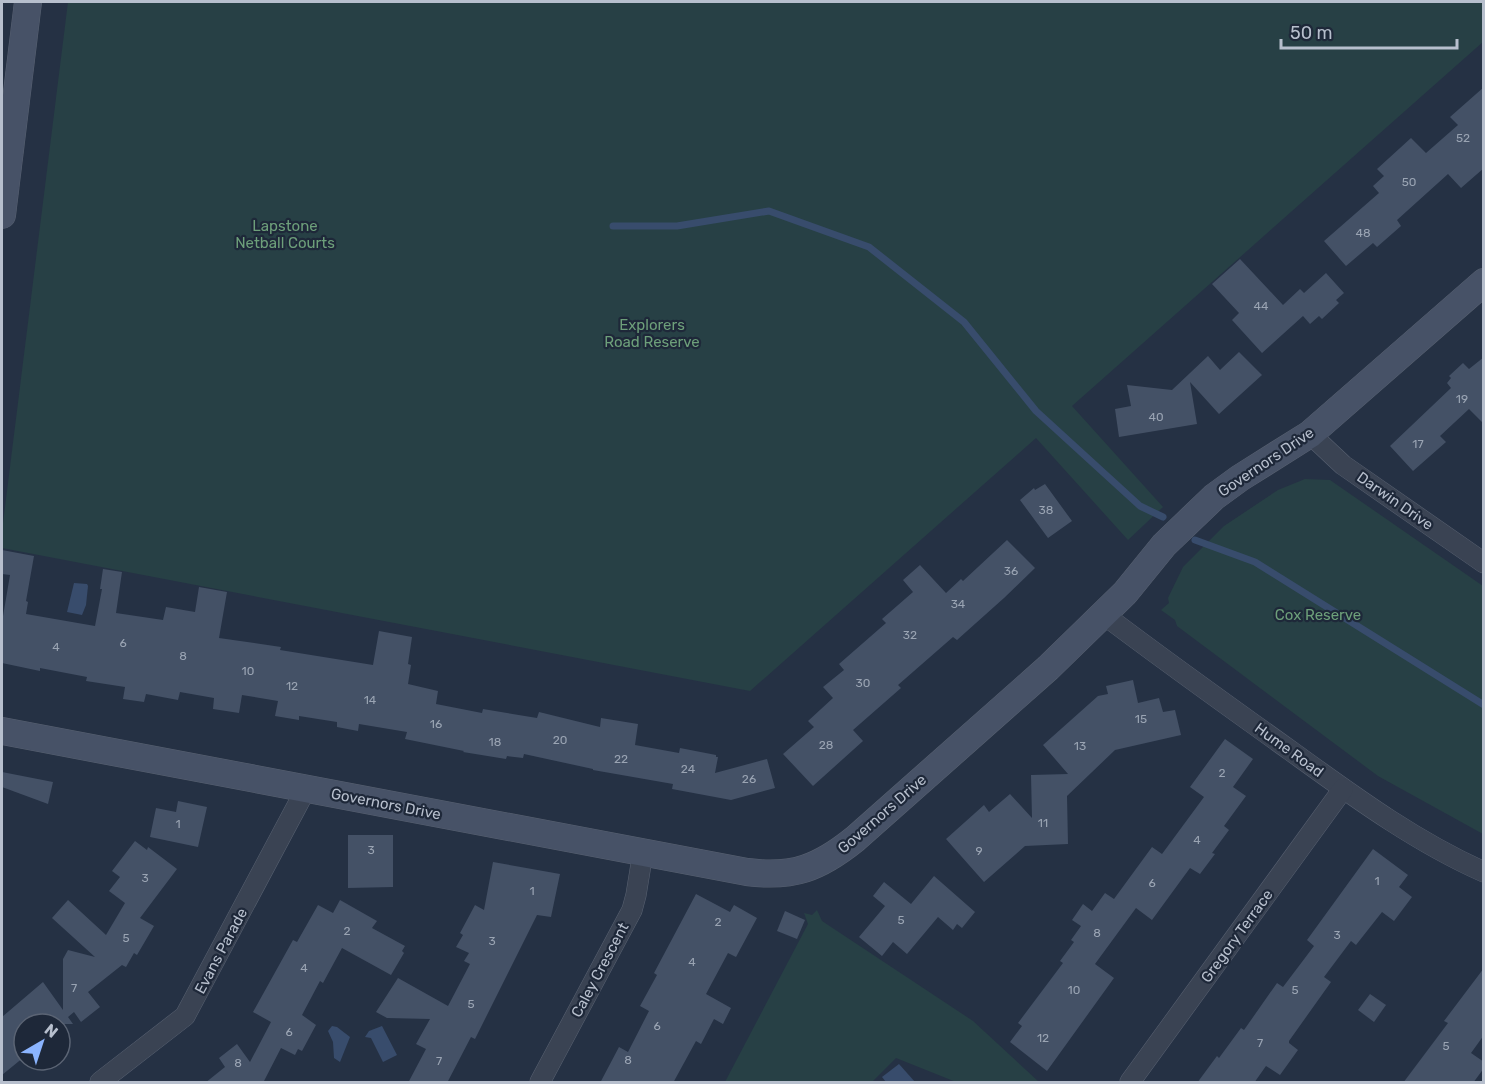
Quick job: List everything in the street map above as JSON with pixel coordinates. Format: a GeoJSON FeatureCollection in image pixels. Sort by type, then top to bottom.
{"type":"FeatureCollection","features":[{"type":"Feature","properties":{"kind":"main road"},"geometry":{"type":"LineString","coordinates":[[2,215],[28,2]]}},
{"type":"Feature","properties":{"kind":"main road","name":"Governors Drive"},"geometry":{"type":"LineString","coordinates":[[2,731],[766,874],[798,871],[825,860],[855,839],[1048,668],[1125,593],[1164,545],[1214,497],[1310,434],[1484,282]]}},
{"type":"Feature","properties":{"kind":"street","name":"Darwin Drive"},"geometry":{"type":"LineString","coordinates":[[1310,434],[1321,447],[1344,465],[1484,563]]}},
{"type":"Feature","properties":{"kind":"street","name":"Hume Road"},"geometry":{"type":"LineString","coordinates":[[1103,614],[1390,821],[1484,872]]}},
{"type":"Feature","properties":{"kind":"street","name":"Evans Parade"},"geometry":{"type":"LineString","coordinates":[[100,1083],[186,1016],[306,789]]}},
{"type":"Feature","properties":{"kind":"street","name":"Gregory Terrace"},"geometry":{"type":"LineString","coordinates":[[1130,1083],[1343,789]]}},
{"type":"Feature","properties":{"kind":"street","name":"Caley Crescent"},"geometry":{"type":"LineString","coordinates":[[540,1083],[632,910],[643,852]]}},
{"type":"Feature","properties":{"kind":"green space","name":"Explorers Road Reserve"},"geometry":{"type":"Polygon","coordinates":[[[68,2],[1483,2],[1484,41],[1072,406],[1163,507],[1128,540],[1036,438],[750,691],[2,548],[2,531],[68,2]]]}},
{"type":"Feature","properties":{"kind":"green space","name":"Cox Reserve"},"geometry":{"type":"Polygon","coordinates":[[[1305,479],[1330,480],[1483,586],[1483,834],[1378,776],[1177,626],[1175,620],[1161,610],[1169,603],[1168,598],[1183,567],[1224,526],[1278,490],[1305,479]]]}},
{"type":"Feature","properties":{"kind":"green space"},"geometry":{"type":"Polygon","coordinates":[[[817,910],[822,921],[973,1021],[1039,1082],[956,1082],[896,1058],[872,1082],[725,1082],[808,924],[804,913],[812,915],[817,910]]]}},
{"type":"Feature","properties":{"kind":"water"},"geometry":{"type":"Polygon","coordinates":[[[74,583],[88,586],[86,605],[82,615],[67,612],[74,583]]]}},
{"type":"Feature","properties":{"kind":"water"},"geometry":{"type":"Polygon","coordinates":[[[332,1026],[350,1037],[340,1062],[334,1058],[333,1042],[328,1031],[332,1026]]]}},
{"type":"Feature","properties":{"kind":"water"},"geometry":{"type":"Polygon","coordinates":[[[382,1026],[397,1055],[383,1062],[371,1038],[365,1037],[369,1031],[382,1026]]]}},
{"type":"Feature","properties":{"kind":"water"},"geometry":{"type":"Polygon","coordinates":[[[899,1064],[915,1082],[886,1082],[882,1077],[899,1064]]]}},
{"type":"Feature","properties":{"kind":"building"},"geometry":{"type":"Polygon","coordinates":[[[1484,87],[1484,168],[1461,188],[1448,174],[1397,220],[1401,226],[1377,247],[1373,243],[1346,266],[1324,241],[1379,193],[1373,186],[1384,176],[1377,169],[1411,138],[1426,153],[1458,125],[1450,117],[1484,87]]]}},
{"type":"Feature","properties":{"kind":"building"},"geometry":{"type":"Polygon","coordinates":[[[1240,259],[1283,305],[1300,289],[1304,293],[1326,273],[1344,293],[1336,300],[1339,303],[1322,319],[1319,316],[1310,324],[1303,316],[1262,353],[1232,320],[1239,313],[1212,284],[1240,259]]]}},
{"type":"Feature","properties":{"kind":"building"},"geometry":{"type":"Polygon","coordinates":[[[1239,352],[1262,375],[1219,414],[1190,382],[1197,424],[1119,437],[1115,409],[1131,406],[1127,385],[1172,390],[1208,356],[1220,370],[1239,352]]]}},
{"type":"Feature","properties":{"kind":"building"},"geometry":{"type":"Polygon","coordinates":[[[1484,357],[1484,424],[1469,409],[1440,436],[1446,442],[1413,471],[1390,446],[1451,388],[1447,383],[1451,378],[1449,376],[1463,363],[1469,369],[1484,357]]]}},
{"type":"Feature","properties":{"kind":"building"},"geometry":{"type":"Polygon","coordinates":[[[1045,484],[1072,521],[1048,538],[1020,500],[1034,488],[1035,490],[1045,484]]]}},
{"type":"Feature","properties":{"kind":"building"},"geometry":{"type":"Polygon","coordinates":[[[1007,540],[1035,568],[957,640],[953,637],[898,685],[901,688],[853,730],[863,741],[813,786],[783,754],[814,727],[808,721],[833,698],[823,687],[844,670],[839,664],[886,623],[882,619],[913,592],[903,580],[920,565],[946,593],[961,579],[963,581],[1007,540]]]}},
{"type":"Feature","properties":{"kind":"building"},"geometry":{"type":"Polygon","coordinates":[[[2,550],[34,556],[26,614],[95,626],[103,569],[122,572],[116,613],[163,620],[166,607],[195,612],[199,587],[227,592],[219,638],[281,647],[280,650],[373,665],[379,631],[412,637],[408,684],[438,691],[436,704],[482,713],[483,709],[537,718],[539,712],[600,727],[601,718],[638,724],[635,745],[679,753],[680,748],[716,755],[718,757],[715,773],[767,759],[775,788],[731,800],[672,789],[673,784],[593,770],[524,754],[523,758],[507,756],[506,759],[463,752],[405,739],[407,732],[359,724],[358,731],[337,727],[337,722],[299,716],[299,720],[275,716],[278,701],[242,695],[239,713],[213,709],[214,698],[180,692],[178,700],[146,694],[144,702],[123,699],[125,687],[86,681],[87,677],[2,663],[2,622],[10,575],[2,574],[2,550]]]}},
{"type":"Feature","properties":{"kind":"building"},"geometry":{"type":"Polygon","coordinates":[[[1133,680],[1138,703],[1159,698],[1163,712],[1175,710],[1181,735],[1115,750],[1067,796],[1068,844],[1025,846],[984,882],[946,839],[984,805],[989,812],[1010,794],[1032,818],[1031,775],[1068,774],[1043,745],[1098,696],[1108,694],[1106,686],[1133,680]]]}},
{"type":"Feature","properties":{"kind":"building"},"geometry":{"type":"Polygon","coordinates":[[[1225,739],[1253,759],[1233,787],[1246,796],[1224,826],[1229,830],[1200,874],[1190,868],[1152,920],[1136,908],[1095,964],[1114,978],[1047,1071],[1010,1042],[1022,1026],[1018,1023],[1063,963],[1060,961],[1074,942],[1071,940],[1081,926],[1072,920],[1083,904],[1092,911],[1105,893],[1114,899],[1152,847],[1162,854],[1204,797],[1190,787],[1225,739]]]}},
{"type":"Feature","properties":{"kind":"building"},"geometry":{"type":"Polygon","coordinates":[[[2,772],[53,782],[48,804],[2,787],[2,772]]]}},
{"type":"Feature","properties":{"kind":"building"},"geometry":{"type":"Polygon","coordinates":[[[178,801],[207,807],[198,847],[150,837],[156,808],[176,812],[178,801]]]}},
{"type":"Feature","properties":{"kind":"building"},"geometry":{"type":"Polygon","coordinates":[[[348,835],[393,835],[393,887],[348,888],[348,835]]]}},
{"type":"Feature","properties":{"kind":"building"},"geometry":{"type":"Polygon","coordinates":[[[135,841],[147,850],[148,847],[177,869],[140,918],[154,926],[137,955],[134,953],[126,967],[122,965],[88,992],[100,1007],[81,1022],[74,1012],[12,1012],[12,1067],[2,1075],[2,1017],[43,982],[63,1010],[63,959],[68,950],[95,957],[52,918],[68,900],[106,935],[125,903],[109,891],[120,877],[112,871],[135,841]]]}},
{"type":"Feature","properties":{"kind":"building"},"geometry":{"type":"Polygon","coordinates":[[[1373,849],[1408,875],[1399,887],[1412,897],[1394,921],[1382,912],[1356,945],[1351,941],[1324,977],[1331,982],[1289,1041],[1298,1050],[1280,1075],[1266,1066],[1254,1083],[1197,1083],[1241,1028],[1244,1030],[1277,983],[1283,987],[1314,946],[1307,940],[1373,849]]]}},
{"type":"Feature","properties":{"kind":"building"},"geometry":{"type":"Polygon","coordinates":[[[493,862],[560,874],[551,917],[537,915],[475,1039],[471,1037],[447,1083],[408,1083],[426,1049],[416,1044],[430,1019],[387,1018],[376,1012],[398,978],[448,1006],[470,964],[464,961],[469,953],[456,947],[463,935],[460,933],[475,905],[484,910],[493,862]]]}},
{"type":"Feature","properties":{"kind":"building"},"geometry":{"type":"Polygon","coordinates":[[[934,876],[975,912],[962,928],[957,924],[953,930],[938,917],[907,954],[893,942],[882,956],[859,937],[885,906],[873,896],[884,882],[911,904],[934,876]]]}},
{"type":"Feature","properties":{"kind":"building"},"geometry":{"type":"Polygon","coordinates":[[[696,894],[730,912],[734,905],[757,918],[736,957],[728,953],[706,994],[731,1008],[723,1024],[714,1019],[701,1044],[696,1041],[673,1083],[600,1083],[619,1047],[628,1052],[649,1011],[640,1006],[657,975],[654,973],[696,894]]]}},
{"type":"Feature","properties":{"kind":"building"},"geometry":{"type":"Polygon","coordinates":[[[340,900],[377,921],[372,928],[405,946],[402,951],[404,953],[391,975],[342,948],[323,983],[320,981],[302,1015],[316,1025],[302,1051],[298,1049],[295,1055],[281,1048],[265,1083],[205,1083],[225,1067],[219,1058],[237,1044],[250,1062],[271,1022],[253,1012],[293,940],[297,942],[318,905],[333,913],[340,900]]]}},
{"type":"Feature","properties":{"kind":"building"},"geometry":{"type":"Polygon","coordinates":[[[785,911],[805,920],[797,939],[777,931],[785,911]]]}},
{"type":"Feature","properties":{"kind":"building"},"geometry":{"type":"Polygon","coordinates":[[[1484,968],[1484,1035],[1471,1053],[1484,1062],[1484,1068],[1473,1083],[1403,1083],[1448,1023],[1444,1021],[1484,968]]]}},
{"type":"Feature","properties":{"kind":"building"},"geometry":{"type":"Polygon","coordinates":[[[1370,994],[1386,1005],[1374,1022],[1358,1010],[1370,994]]]}},
{"type":"Feature","properties":{"kind":"waterway"},"geometry":{"type":"LineString","coordinates":[[613,226],[677,226],[769,211],[869,247],[964,322],[1036,411],[1140,506],[1163,517]]}},
{"type":"Feature","properties":{"kind":"waterway"},"geometry":{"type":"LineString","coordinates":[[1195,540],[1255,562],[1484,705]]}},
{"type":"Feature","properties":{"kind":"park label","name":"Lapstone Netball Courts"},"geometry":{"type":"Point","coordinates":[285,234]}}]}
